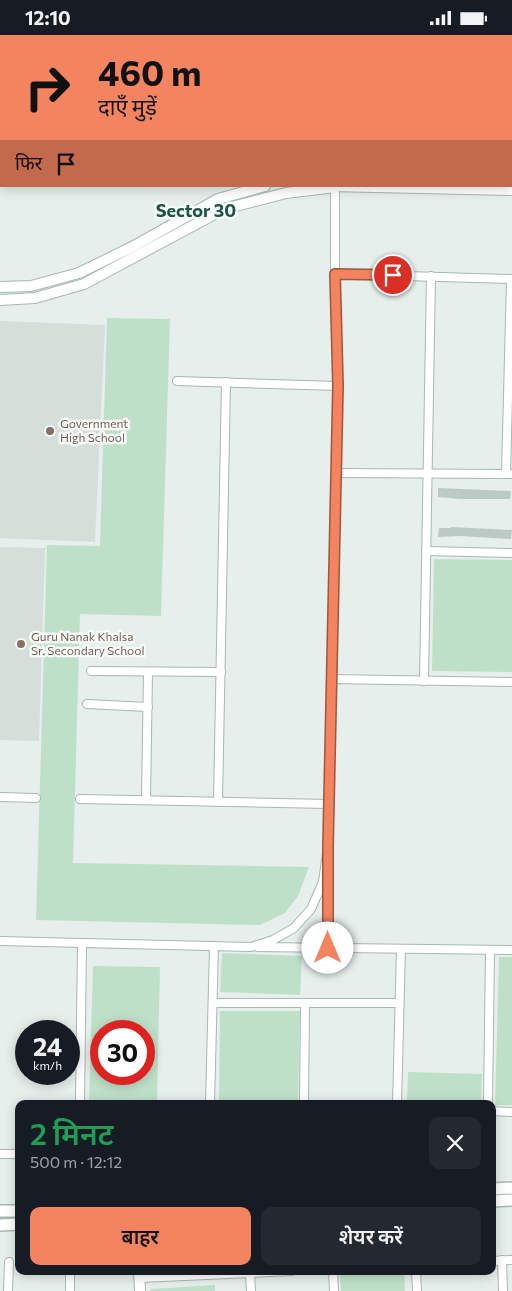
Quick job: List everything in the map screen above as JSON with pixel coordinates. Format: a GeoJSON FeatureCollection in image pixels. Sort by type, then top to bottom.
{"type":"FeatureCollection","features":[{"type":"Feature","properties":{"kind":"main road"},"geometry":{"type":"LineString","coordinates":[[496,1189],[512,1188]]}},
{"type":"Feature","properties":{"kind":"main road"},"geometry":{"type":"LineString","coordinates":[[496,1201],[512,1200]]}},
{"type":"Feature","properties":{"kind":"main road"},"geometry":{"type":"LineString","coordinates":[[0,1211],[15,1211]]}},
{"type":"Feature","properties":{"kind":"main road"},"geometry":{"type":"LineString","coordinates":[[0,1225],[15,1224]]}},
{"type":"Feature","properties":{"kind":"street"},"geometry":{"type":"LineString","coordinates":[[0,287],[32,286],[80,273],[132,247],[218,199],[261,187]]}},
{"type":"Feature","properties":{"kind":"street"},"geometry":{"type":"LineString","coordinates":[[0,300],[35,298],[84,284],[224,209],[286,193],[335,187],[512,190]]}},
{"type":"Feature","properties":{"kind":"street"},"geometry":{"type":"LineString","coordinates":[[328,948],[328,846],[338,386],[335,187]]}},
{"type":"Feature","properties":{"kind":"street"},"geometry":{"type":"LineString","coordinates":[[335,274],[511,279],[509,474],[336,473]]}},
{"type":"Feature","properties":{"kind":"street"},"geometry":{"type":"LineString","coordinates":[[424,681],[431,276]]}},
{"type":"Feature","properties":{"kind":"street"},"geometry":{"type":"LineString","coordinates":[[177,381],[338,386]]}},
{"type":"Feature","properties":{"kind":"street"},"geometry":{"type":"LineString","coordinates":[[218,802],[226,382]]}},
{"type":"Feature","properties":{"kind":"street"},"geometry":{"type":"LineString","coordinates":[[426,551],[512,553]]}},
{"type":"Feature","properties":{"kind":"street"},"geometry":{"type":"LineString","coordinates":[[91,671],[221,672]]}},
{"type":"Feature","properties":{"kind":"street"},"geometry":{"type":"LineString","coordinates":[[146,800],[148,672]]}},
{"type":"Feature","properties":{"kind":"street"},"geometry":{"type":"LineString","coordinates":[[331,679],[512,682]]}},
{"type":"Feature","properties":{"kind":"street"},"geometry":{"type":"LineString","coordinates":[[87,704],[148,707]]}},
{"type":"Feature","properties":{"kind":"street"},"geometry":{"type":"LineString","coordinates":[[0,797],[36,798]]}},
{"type":"Feature","properties":{"kind":"street"},"geometry":{"type":"LineString","coordinates":[[80,799],[329,804]]}},
{"type":"Feature","properties":{"kind":"street"},"geometry":{"type":"LineString","coordinates":[[251,947],[273,940],[294,928],[311,909],[323,882],[328,846]]}},
{"type":"Feature","properties":{"kind":"street"},"geometry":{"type":"LineString","coordinates":[[0,941],[251,947],[512,950]]}},
{"type":"Feature","properties":{"kind":"street"},"geometry":{"type":"LineString","coordinates":[[80,1100],[82,943]]}},
{"type":"Feature","properties":{"kind":"street"},"geometry":{"type":"LineString","coordinates":[[210,1100],[214,946]]}},
{"type":"Feature","properties":{"kind":"street"},"geometry":{"type":"LineString","coordinates":[[397,1100],[401,949]]}},
{"type":"Feature","properties":{"kind":"street"},"geometry":{"type":"LineString","coordinates":[[488,1100],[490,950]]}},
{"type":"Feature","properties":{"kind":"street"},"geometry":{"type":"LineString","coordinates":[[212,1003],[400,1003]]}},
{"type":"Feature","properties":{"kind":"street"},"geometry":{"type":"LineString","coordinates":[[304,1100],[305,1003]]}},
{"type":"Feature","properties":{"kind":"street"},"geometry":{"type":"LineString","coordinates":[[496,1111],[512,1112]]}},
{"type":"Feature","properties":{"kind":"street"},"geometry":{"type":"LineString","coordinates":[[0,1154],[15,1154]]}},
{"type":"Feature","properties":{"kind":"street"},"geometry":{"type":"LineString","coordinates":[[502,1260],[503,1291]]}},
{"type":"Feature","properties":{"kind":"street"},"geometry":{"type":"LineString","coordinates":[[496,1261],[512,1260]]}},
{"type":"Feature","properties":{"kind":"street"},"geometry":{"type":"LineString","coordinates":[[8,1291],[9,1262]]}},
{"type":"Feature","properties":{"kind":"street"},"geometry":{"type":"LineString","coordinates":[[70,1275],[70,1291]]}},
{"type":"Feature","properties":{"kind":"street"},"geometry":{"type":"LineString","coordinates":[[140,1275],[140,1291]]}},
{"type":"Feature","properties":{"kind":"street"},"geometry":{"type":"LineString","coordinates":[[250,1275],[250,1291]]}},
{"type":"Feature","properties":{"kind":"street"},"geometry":{"type":"LineString","coordinates":[[333,1275],[334,1291]]}},
{"type":"Feature","properties":{"kind":"street"},"geometry":{"type":"LineString","coordinates":[[416,1275],[417,1291]]}},
{"type":"Feature","properties":{"kind":"shaded area","name":"Government High School"},"geometry":{"type":"Polygon","coordinates":[[[0,321],[105,325],[95,542],[0,538],[0,321]]]}},
{"type":"Feature","properties":{"kind":"shaded area","name":"Guru Nanak Khalsa Sr. Secondary School"},"geometry":{"type":"Polygon","coordinates":[[[0,547],[45,548],[39,741],[0,740],[0,547]]]}},
{"type":"Feature","properties":{"kind":"green space"},"geometry":{"type":"Polygon","coordinates":[[[107,318],[170,319],[161,616],[80,614],[73,863],[309,867],[298,896],[285,913],[260,925],[36,920],[47,545],[100,546],[107,318]]]}},
{"type":"Feature","properties":{"kind":"green space"},"geometry":{"type":"Polygon","coordinates":[[[434,559],[512,560],[512,672],[432,671],[434,559]]]}},
{"type":"Feature","properties":{"kind":"green space"},"geometry":{"type":"Polygon","coordinates":[[[222,953],[302,956],[300,995],[220,992],[222,953]]]}},
{"type":"Feature","properties":{"kind":"green space"},"geometry":{"type":"Polygon","coordinates":[[[499,957],[512,957],[512,1105],[496,1105],[499,957]]]}},
{"type":"Feature","properties":{"kind":"green space"},"geometry":{"type":"Polygon","coordinates":[[[93,966],[160,967],[157,1100],[89,1100],[90,1069],[90,1085],[155,1085],[155,1020],[91,1020],[93,966]]]}},
{"type":"Feature","properties":{"kind":"green space"},"geometry":{"type":"Polygon","coordinates":[[[220,1011],[300,1011],[298,1100],[219,1100],[220,1011]]]}},
{"type":"Feature","properties":{"kind":"green space"},"geometry":{"type":"Polygon","coordinates":[[[408,1072],[482,1074],[481,1100],[407,1100],[408,1072]]]}},
{"type":"Feature","properties":{"kind":"green space"},"geometry":{"type":"Polygon","coordinates":[[[340,1275],[404,1275],[405,1291],[341,1291],[340,1275]]]}},
{"type":"Feature","properties":{"kind":"green space"},"geometry":{"type":"Polygon","coordinates":[[[215,1285],[215,1291],[150,1291],[150,1289],[215,1285]]]}},
{"type":"Feature","properties":{"kind":"building"},"geometry":{"type":"Polygon","coordinates":[[[438,488],[511,491],[510,499],[460,499],[438,497],[438,488]]]}},
{"type":"Feature","properties":{"kind":"building"},"geometry":{"type":"Polygon","coordinates":[[[439,528],[512,530],[511,539],[460,536],[438,537],[439,528]]]}},
{"type":"Feature","properties":{"kind":"place","name":"Government High School"},"geometry":{"type":"Point","coordinates":[50,431]}},
{"type":"Feature","properties":{"kind":"place","name":"Guru Nanak Khalsa Sr. Secondary School"},"geometry":{"type":"Point","coordinates":[21,644]}},
{"type":"Feature","properties":{"kind":"district","name":"Sector 30"},"geometry":{"type":"Point","coordinates":[196,211]}},
{"type":"Feature","properties":{"kind":"route"},"geometry":{"type":"LineString","coordinates":[[328,948],[328,846],[338,386],[335,274],[393,275]]}}]}
